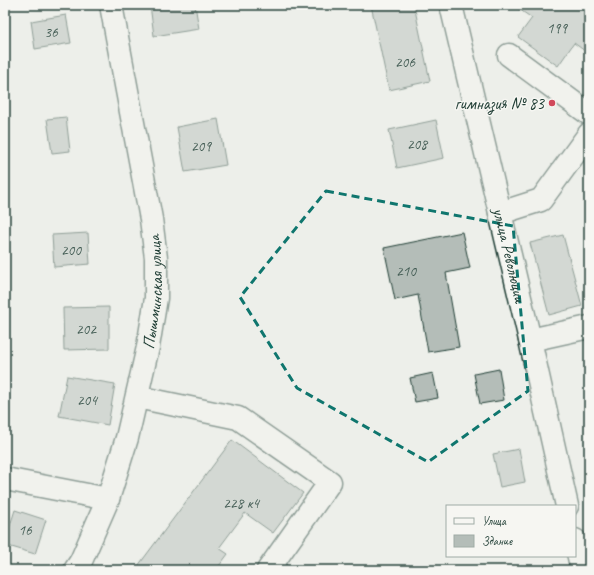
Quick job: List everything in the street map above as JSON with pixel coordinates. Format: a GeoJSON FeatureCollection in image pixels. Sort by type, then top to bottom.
{"type":"FeatureCollection","features":[{"type":"Feature","properties":{"kind":"street","name":"Пышминская улица"},"geometry":{"type":"LineString","coordinates":[[75,570],[81,561],[108,499],[127,438],[148,347],[156,298],[156,258],[151,219],[111,5]]}},
{"type":"Feature","properties":{"kind":"street","name":"улица Революции"},"geometry":{"type":"LineString","coordinates":[[450,5],[530,340],[567,505]]}},
{"type":"Feature","properties":{"kind":"street"},"geometry":{"type":"LineString","coordinates":[[509,55],[589,114]]}},
{"type":"Feature","properties":{"kind":"street"},"geometry":{"type":"LineString","coordinates":[[500,213],[541,200],[589,134]]}},
{"type":"Feature","properties":{"kind":"street"},"geometry":{"type":"LineString","coordinates":[[530,340],[589,327]]}},
{"type":"Feature","properties":{"kind":"street"},"geometry":{"type":"LineString","coordinates":[[137,397],[238,418],[330,482],[268,570]]}},
{"type":"Feature","properties":{"kind":"street"},"geometry":{"type":"LineString","coordinates":[[5,479],[108,499]]}},
{"type":"Feature","properties":{"kind":"street"},"geometry":{"type":"LineString","coordinates":[[576,544],[582,570]]}},
{"type":"Feature","properties":{"kind":"highlighted area"},"geometry":{"type":"Polygon","coordinates":[[[326,191],[513,226],[528,391],[428,462],[297,388],[240,297],[326,191]]]}},
{"type":"Feature","properties":{"kind":"building"},"geometry":{"type":"Polygon","coordinates":[[[150,5],[195,5],[199,29],[154,36],[150,5]]]}},
{"type":"Feature","properties":{"kind":"building"},"geometry":{"type":"Polygon","coordinates":[[[371,5],[414,5],[430,81],[389,90],[371,5]]]}},
{"type":"Feature","properties":{"kind":"building"},"geometry":{"type":"Polygon","coordinates":[[[513,5],[589,5],[589,54],[574,43],[558,66],[518,37],[532,18],[513,5]]]}},
{"type":"Feature","properties":{"kind":"building"},"geometry":{"type":"Polygon","coordinates":[[[66,15],[71,43],[35,49],[31,21],[66,15]]]}},
{"type":"Feature","properties":{"kind":"building"},"geometry":{"type":"Polygon","coordinates":[[[66,117],[70,151],[52,153],[47,119],[66,117]]]}},
{"type":"Feature","properties":{"kind":"building"},"geometry":{"type":"Polygon","coordinates":[[[218,119],[226,165],[185,172],[177,127],[218,119]]]}},
{"type":"Feature","properties":{"kind":"building"},"geometry":{"type":"Polygon","coordinates":[[[436,120],[444,158],[397,168],[389,130],[436,120]]]}},
{"type":"Feature","properties":{"kind":"building"},"geometry":{"type":"Polygon","coordinates":[[[462,232],[470,268],[446,273],[459,347],[428,352],[418,295],[395,300],[384,248],[462,232]]]}},
{"type":"Feature","properties":{"kind":"building"},"geometry":{"type":"Polygon","coordinates":[[[88,233],[90,264],[54,267],[52,235],[88,233]]]}},
{"type":"Feature","properties":{"kind":"building"},"geometry":{"type":"Polygon","coordinates":[[[563,235],[582,306],[549,315],[530,243],[563,235]]]}},
{"type":"Feature","properties":{"kind":"building"},"geometry":{"type":"Polygon","coordinates":[[[109,307],[109,349],[64,350],[63,308],[109,307]]]}},
{"type":"Feature","properties":{"kind":"building"},"geometry":{"type":"Polygon","coordinates":[[[499,369],[504,400],[480,404],[474,374],[499,369]]]}},
{"type":"Feature","properties":{"kind":"building"},"geometry":{"type":"Polygon","coordinates":[[[433,373],[438,398],[415,402],[410,378],[433,373]]]}},
{"type":"Feature","properties":{"kind":"building"},"geometry":{"type":"Polygon","coordinates":[[[67,376],[115,384],[108,425],[59,416],[67,376]]]}},
{"type":"Feature","properties":{"kind":"building"},"geometry":{"type":"Polygon","coordinates":[[[232,440],[303,493],[273,533],[245,513],[219,548],[228,554],[216,570],[135,570],[232,440]]]}},
{"type":"Feature","properties":{"kind":"building"},"geometry":{"type":"Polygon","coordinates":[[[519,449],[525,482],[500,487],[493,454],[519,449]]]}},
{"type":"Feature","properties":{"kind":"building"},"geometry":{"type":"Polygon","coordinates":[[[15,510],[46,520],[35,554],[5,545],[15,510]]]}},
{"type":"Feature","properties":{"kind":"place","name":"гимназия № 83"},"geometry":{"type":"Point","coordinates":[552,103]}}]}
